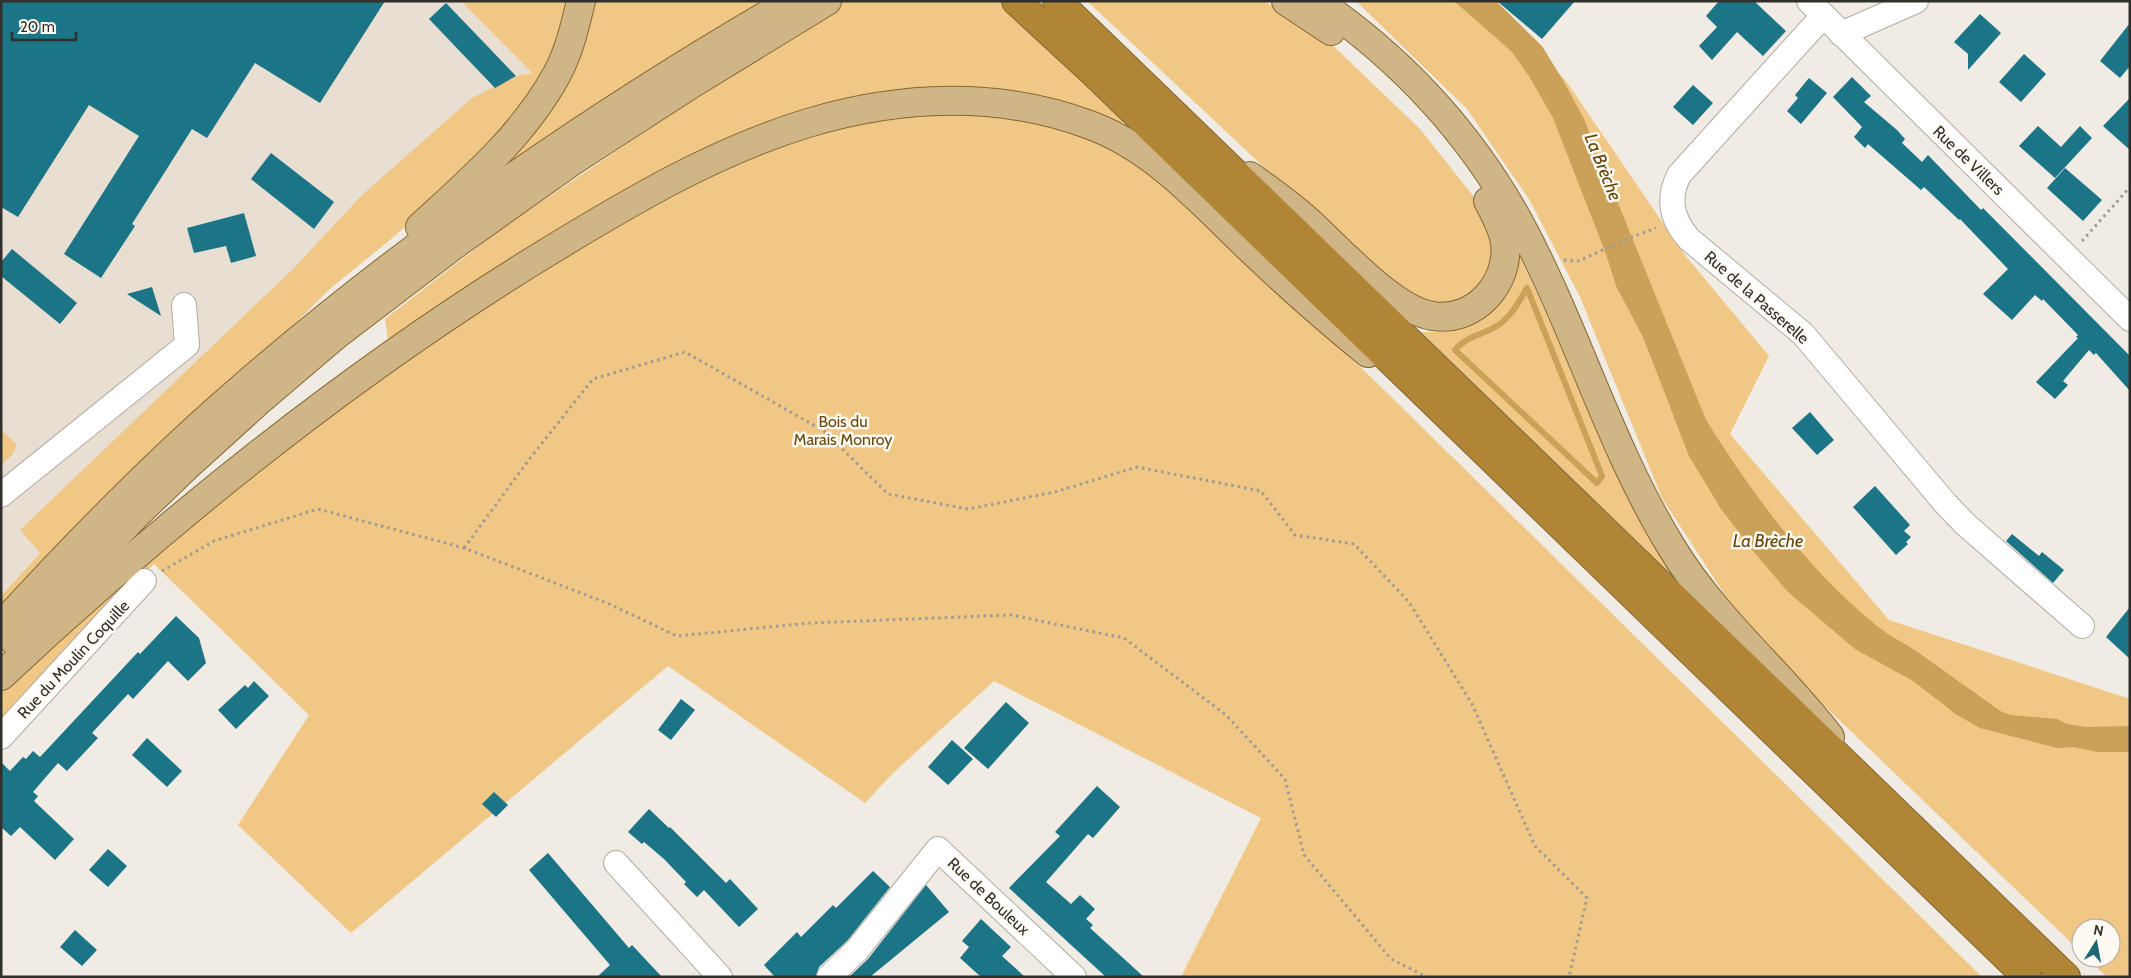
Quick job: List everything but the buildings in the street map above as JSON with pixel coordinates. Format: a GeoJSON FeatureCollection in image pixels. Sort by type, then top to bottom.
{"type":"FeatureCollection","features":[{"type":"Feature","properties":{"kind":"highway"},"geometry":{"type":"LineString","coordinates":[[1016,1],[1094,73],[1451,421],[2027,977]]}},
{"type":"Feature","properties":{"kind":"highway"},"geometry":{"type":"LineString","coordinates":[[1057,1],[2066,977]]}},
{"type":"Feature","properties":{"kind":"highway"},"geometry":{"type":"LineString","coordinates":[[1707,668],[1902,878],[2002,977]]}},
{"type":"Feature","properties":{"kind":"main road"},"geometry":{"type":"LineString","coordinates":[[330,314],[495,156],[524,123],[538,105],[558,72],[581,1]]}},
{"type":"Feature","properties":{"kind":"main road"},"geometry":{"type":"LineString","coordinates":[[1,626],[171,451],[330,314],[466,212],[580,132],[697,56],[791,1]]}},
{"type":"Feature","properties":{"kind":"main road"},"geometry":{"type":"LineString","coordinates":[[1,655],[136,515],[187,466],[262,398],[336,335],[454,245],[571,162],[693,83],[828,1]]}},
{"type":"Feature","properties":{"kind":"main road"},"geometry":{"type":"LineString","coordinates":[[1206,144],[1287,203],[1387,293],[1412,310],[1442,317],[1465,312],[1485,298],[1498,282],[1504,261],[1504,235],[1494,212],[1470,173],[1434,127],[1373,63],[1339,36],[1286,1]]}},
{"type":"Feature","properties":{"kind":"main road"},"geometry":{"type":"LineString","coordinates":[[1317,1],[1346,21],[1393,61],[1426,94],[1473,151],[1513,212],[1528,240],[1614,435],[1647,503],[1672,548],[1707,598],[1806,706],[1863,780]]}},
{"type":"Feature","properties":{"kind":"main road"},"geometry":{"type":"LineString","coordinates":[[1,676],[121,567],[240,467],[350,383],[494,285],[649,192],[722,156],[768,136],[812,122],[884,106],[942,100],[1018,106],[1076,120],[1120,138],[1170,173],[1302,299],[1451,421]]}},
{"type":"Feature","properties":{"kind":"street"},"geometry":{"type":"LineString","coordinates":[[1842,34],[1916,1]]}},
{"type":"Feature","properties":{"kind":"street","name":"Rue de Villers"},"geometry":{"type":"LineString","coordinates":[[1816,8],[2130,319]]}},
{"type":"Feature","properties":{"kind":"street","name":"Rue de la Passerelle"},"geometry":{"type":"LineString","coordinates":[[1816,8],[1679,175],[1672,193],[1673,212],[1676,222],[1689,239],[1803,334],[1915,470],[1965,524],[2082,626]]}},
{"type":"Feature","properties":{"kind":"street"},"geometry":{"type":"LineString","coordinates":[[1,495],[187,346],[184,306]]}},
{"type":"Feature","properties":{"kind":"street","name":"Rue du Moulin Coquille"},"geometry":{"type":"LineString","coordinates":[[1,737],[144,581]]}},
{"type":"Feature","properties":{"kind":"street","name":"Rue de Bouleux"},"geometry":{"type":"LineString","coordinates":[[829,977],[857,950],[938,850],[1074,977]]}},
{"type":"Feature","properties":{"kind":"street"},"geometry":{"type":"LineString","coordinates":[[616,863],[720,977]]}},
{"type":"Feature","properties":{"kind":"path"},"geometry":{"type":"LineString","coordinates":[[2068,256],[2130,187]]}},
{"type":"Feature","properties":{"kind":"path"},"geometry":{"type":"LineString","coordinates":[[1557,258],[1578,261],[1632,236]]}},
{"type":"Feature","properties":{"kind":"path"},"geometry":{"type":"LineString","coordinates":[[464,548],[531,457],[592,380],[685,352],[824,431],[888,494],[968,509],[1055,492],[1137,467],[1261,491],[1295,535],[1354,544],[1409,602],[1472,704],[1535,846],[1587,898],[1569,977]]}},
{"type":"Feature","properties":{"kind":"path"},"geometry":{"type":"LineString","coordinates":[[144,581],[214,541],[318,509],[464,548],[607,603],[677,636],[810,622],[1011,616],[1124,638],[1226,715],[1285,779],[1304,855],[1391,959],[1427,977]]}},
{"type":"Feature","properties":{"kind":"shaded area"},"geometry":{"type":"Polygon","coordinates":[[[1,1],[461,1],[532,73],[77,510],[1,596],[1,1]]]}},
{"type":"Feature","properties":{"kind":"green space"},"geometry":{"type":"Polygon","coordinates":[[[461,1],[773,1],[472,196],[521,112],[459,179],[390,240],[332,287],[1,613],[1,596],[40,553],[20,530],[293,269],[362,195],[472,98],[516,76],[532,73],[461,1]]]}},
{"type":"Feature","properties":{"kind":"green space"},"geometry":{"type":"Polygon","coordinates":[[[845,1],[999,1],[1124,120],[1118,125],[1037,100],[770,125],[389,346],[385,319],[501,229],[832,6],[845,1]]]}},
{"type":"Feature","properties":{"kind":"green space"},"geometry":{"type":"Polygon","coordinates":[[[1087,1],[1264,1],[1324,37],[1420,129],[1474,197],[1495,236],[1490,273],[1475,294],[1443,310],[1384,280],[1087,1]]]}},
{"type":"Feature","properties":{"kind":"green space"},"geometry":{"type":"Polygon","coordinates":[[[1356,1],[1492,1],[1566,81],[1684,254],[1769,356],[1730,434],[1889,620],[2130,699],[2130,977],[2107,977],[2098,968],[2121,968],[2121,918],[2071,918],[2071,942],[1809,691],[1732,606],[1662,498],[1580,297],[1529,199],[1467,109],[1356,1]]]}},
{"type":"Feature","properties":{"kind":"green space","name":"Bois du Marais Monroy"},"geometry":{"type":"Polygon","coordinates":[[[956,113],[1047,122],[1102,139],[1148,165],[1379,385],[1982,977],[1181,977],[1261,818],[994,681],[893,773],[865,803],[668,666],[351,933],[238,825],[309,715],[154,564],[145,573],[132,573],[123,581],[127,588],[1,726],[1,686],[143,556],[391,366],[589,237],[765,146],[886,114],[956,113]]]}},
{"type":"Feature","properties":{"kind":"green space"},"geometry":{"type":"Polygon","coordinates":[[[1516,248],[1639,513],[1672,575],[1421,332],[1448,332],[1489,314],[1512,287],[1516,248]]]}},
{"type":"Feature","properties":{"kind":"green space"},"geometry":{"type":"Polygon","coordinates":[[[3,431],[17,445],[12,455],[1,465],[3,431]]]}},
{"type":"Feature","properties":{"kind":"water","name":"La Brèche"},"geometry":{"type":"Polygon","coordinates":[[[1454,1],[1496,1],[1542,46],[1584,119],[1706,420],[1743,476],[1805,556],[1828,581],[1877,626],[1916,651],[2002,712],[2011,715],[2057,719],[2067,724],[2086,727],[2130,726],[2130,752],[2098,752],[2073,747],[2057,748],[1980,728],[1957,715],[1913,681],[1855,649],[1788,592],[1721,509],[1689,456],[1643,337],[1616,286],[1606,254],[1553,118],[1529,76],[1512,52],[1454,1]]]}},
{"type":"Feature","properties":{"kind":"waterway"},"geometry":{"type":"LineString","coordinates":[[1527,288],[1602,476],[1597,483],[1455,350],[1464,342],[1490,330],[1505,320],[1514,310],[1527,288]]}}]}
